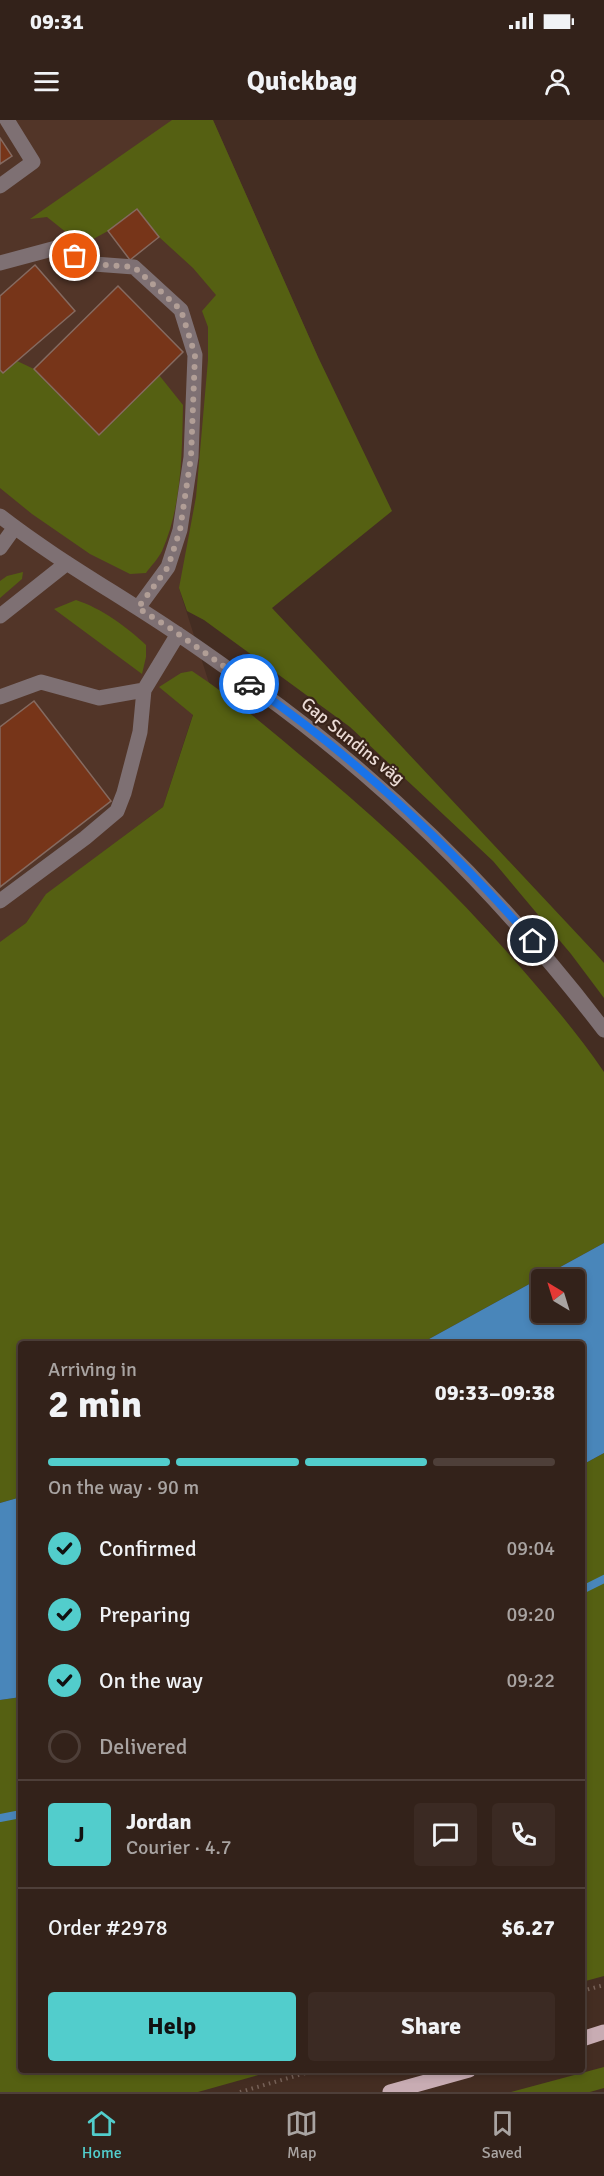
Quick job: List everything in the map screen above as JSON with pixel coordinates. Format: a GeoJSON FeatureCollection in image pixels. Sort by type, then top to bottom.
{"type":"FeatureCollection","features":[{"type":"Feature","properties":{"kind":"main road"},"geometry":{"type":"LineString","coordinates":[[585,2037],[604,2032]]}},
{"type":"Feature","properties":{"kind":"main road"},"geometry":{"type":"LineString","coordinates":[[390,2092],[458,2073]]}},
{"type":"Feature","properties":{"kind":"street"},"geometry":{"type":"LineString","coordinates":[[0,186],[33,162],[7,120]]}},
{"type":"Feature","properties":{"kind":"street"},"geometry":{"type":"LineString","coordinates":[[0,263],[56,248],[94,264],[134,267],[181,310],[195,355],[191,457],[188,478],[180,530],[168,567],[138,608]]}},
{"type":"Feature","properties":{"kind":"street","name":"Gap Sundins väg"},"geometry":{"type":"LineString","coordinates":[[0,516],[67,563],[178,634],[295,719],[395,801],[502,905],[604,1030]]}},
{"type":"Feature","properties":{"kind":"street"},"geometry":{"type":"LineString","coordinates":[[0,548],[15,527]]}},
{"type":"Feature","properties":{"kind":"street"},"geometry":{"type":"LineString","coordinates":[[0,616],[67,563]]}},
{"type":"Feature","properties":{"kind":"street"},"geometry":{"type":"LineString","coordinates":[[0,901],[85,838],[117,811],[140,732],[144,690],[178,634]]}},
{"type":"Feature","properties":{"kind":"street"},"geometry":{"type":"LineString","coordinates":[[0,697],[41,682],[99,698],[144,690]]}},
{"type":"Feature","properties":{"kind":"path"},"geometry":{"type":"LineString","coordinates":[[585,1990],[604,1985]]}},
{"type":"Feature","properties":{"kind":"path"},"geometry":{"type":"LineString","coordinates":[[240,2092],[306,2073]]}},
{"type":"Feature","properties":{"kind":"shaded area"},"geometry":{"type":"Polygon","coordinates":[[[0,120],[213,120],[318,357],[179,588],[209,683],[193,714],[163,807],[47,894],[26,923],[0,943],[0,120]]]}},
{"type":"Feature","properties":{"kind":"green space"},"geometry":{"type":"Polygon","coordinates":[[[172,120],[213,120],[318,357],[392,511],[272,608],[604,963],[604,998],[571,954],[493,861],[350,727],[204,620],[187,611],[179,588],[196,497],[208,360],[208,327],[202,311],[216,295],[193,268],[159,237],[137,209],[108,231],[82,245],[47,217],[30,219],[172,120]]]}},
{"type":"Feature","properties":{"kind":"green space"},"geometry":{"type":"Polygon","coordinates":[[[17,361],[34,369],[159,375],[183,405],[180,479],[174,516],[162,551],[146,573],[130,574],[90,554],[32,514],[0,488],[0,370],[3,373],[17,361]]]}},
{"type":"Feature","properties":{"kind":"green space"},"geometry":{"type":"Polygon","coordinates":[[[23,572],[22,579],[0,598],[0,581],[7,576],[23,572]]]}},
{"type":"Feature","properties":{"kind":"green space"},"geometry":{"type":"Polygon","coordinates":[[[76,600],[113,619],[146,645],[142,674],[54,609],[76,600]]]}},
{"type":"Feature","properties":{"kind":"green space"},"geometry":{"type":"Polygon","coordinates":[[[192,671],[243,708],[351,798],[430,871],[504,949],[558,1011],[604,1072],[604,1243],[557,1269],[531,1269],[531,1283],[425,1341],[18,1341],[18,1498],[0,1503],[0,942],[26,923],[46,894],[163,807],[193,715],[159,687],[181,673],[192,671]]]}},
{"type":"Feature","properties":{"kind":"green space"},"geometry":{"type":"Polygon","coordinates":[[[604,1453],[604,1976],[585,1981],[585,1463],[604,1453]]]}},
{"type":"Feature","properties":{"kind":"green space"},"geometry":{"type":"Polygon","coordinates":[[[18,1697],[18,2073],[265,2073],[198,2092],[0,2092],[0,1700],[18,1697]]]}},
{"type":"Feature","properties":{"kind":"green space"},"geometry":{"type":"Polygon","coordinates":[[[604,2067],[604,2088],[590,2092],[511,2092],[585,2073],[604,2067]]]}},
{"type":"Feature","properties":{"kind":"water"},"geometry":{"type":"Polygon","coordinates":[[[604,1243],[604,1453],[585,1463],[585,1341],[425,1341],[531,1283],[531,1323],[585,1323],[585,1269],[557,1269],[604,1243]]]}},
{"type":"Feature","properties":{"kind":"water"},"geometry":{"type":"Polygon","coordinates":[[[18,1498],[18,1697],[0,1700],[0,1503],[18,1498]]]}},
{"type":"Feature","properties":{"kind":"building"},"geometry":{"type":"Polygon","coordinates":[[[0,138],[12,156],[0,164],[0,138]]]}},
{"type":"Feature","properties":{"kind":"building"},"geometry":{"type":"Polygon","coordinates":[[[137,209],[159,237],[130,260],[108,231],[137,209]]]}},
{"type":"Feature","properties":{"kind":"building"},"geometry":{"type":"Polygon","coordinates":[[[35,265],[75,311],[3,373],[0,370],[0,296],[35,265]]]}},
{"type":"Feature","properties":{"kind":"building"},"geometry":{"type":"Polygon","coordinates":[[[118,286],[183,352],[99,435],[34,369],[118,286]]]}},
{"type":"Feature","properties":{"kind":"building"},"geometry":{"type":"Polygon","coordinates":[[[34,701],[111,801],[0,887],[0,727],[34,701]]]}},
{"type":"Feature","properties":{"kind":"waterway"},"geometry":{"type":"LineString","coordinates":[[585,1588],[604,1579]]}},
{"type":"Feature","properties":{"kind":"waterway"},"geometry":{"type":"LineString","coordinates":[[0,1818],[18,1815]]}},
{"type":"Feature","properties":{"kind":"way so far"},"geometry":{"type":"LineString","coordinates":[[75,256],[94,264],[134,267],[181,310],[195,355],[191,457],[180,530],[168,567],[138,608],[249,684]]}},
{"type":"Feature","properties":{"kind":"route"},"geometry":{"type":"LineString","coordinates":[[249,684],[312,731],[395,801],[502,905],[533,941]]}}]}
